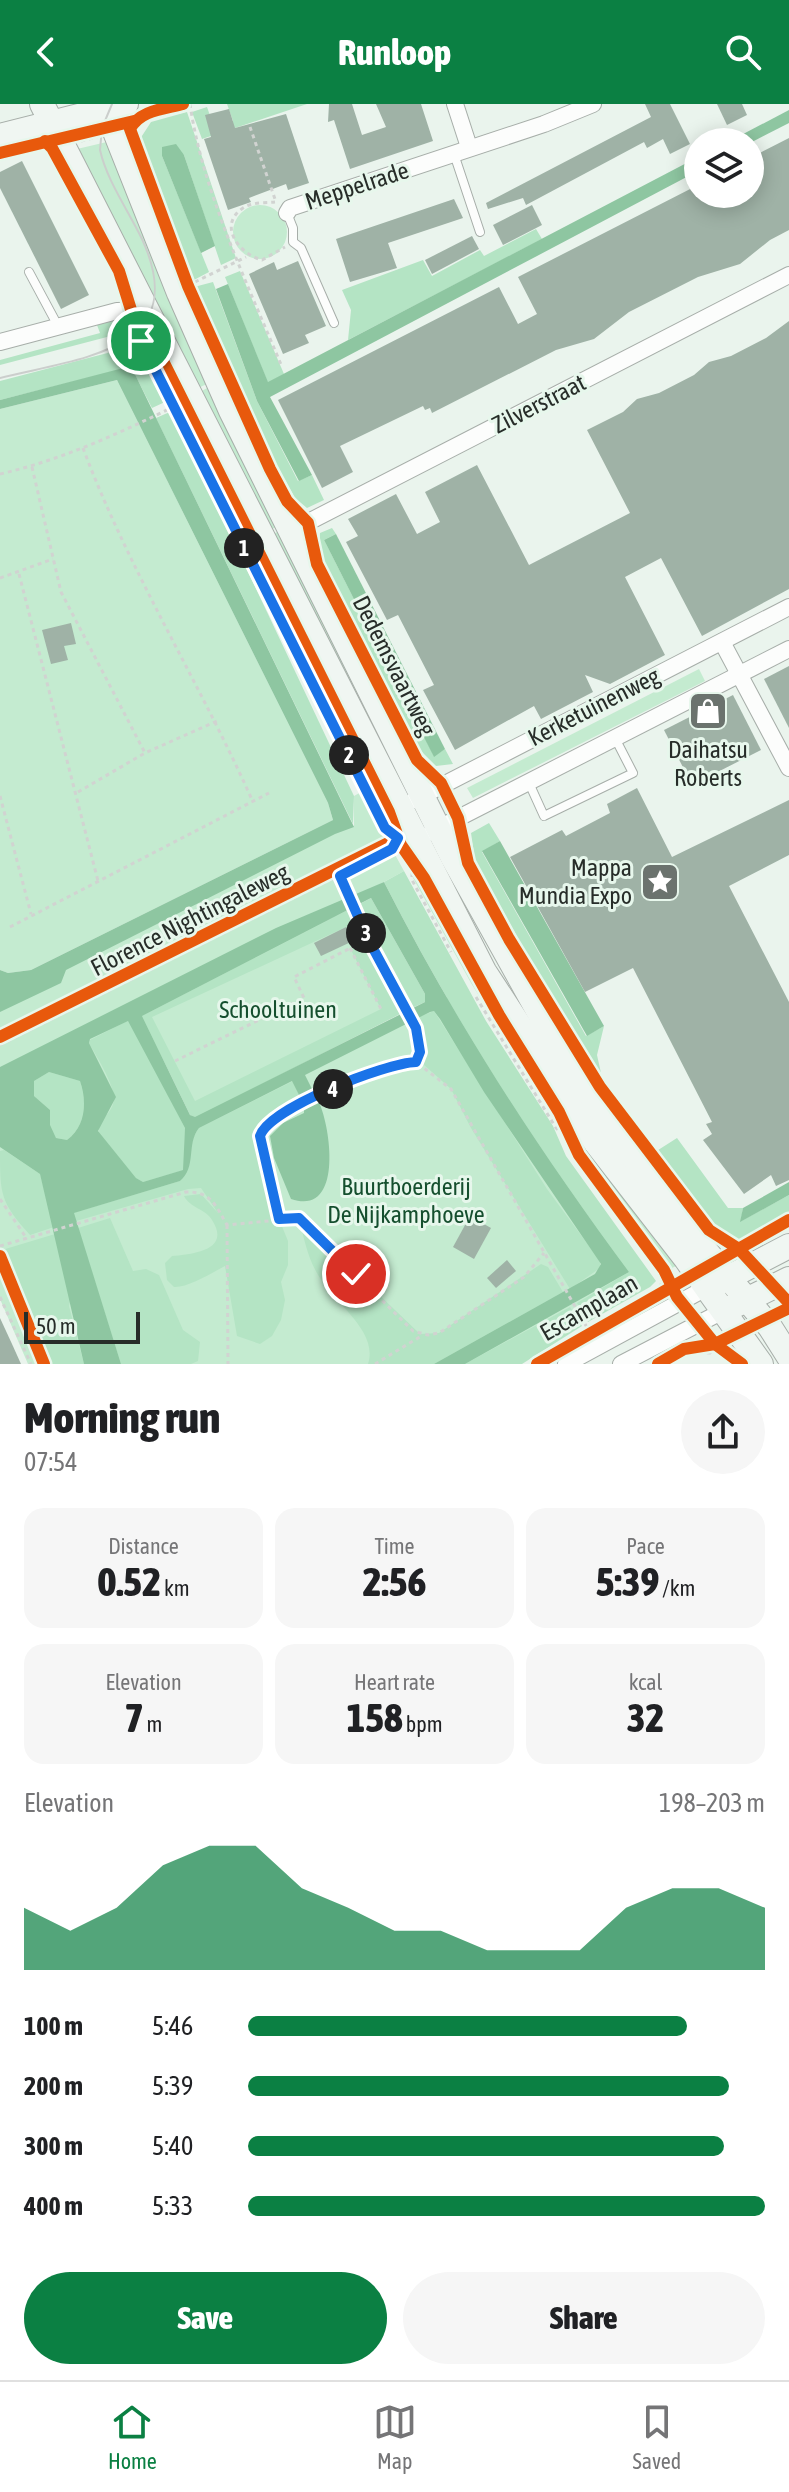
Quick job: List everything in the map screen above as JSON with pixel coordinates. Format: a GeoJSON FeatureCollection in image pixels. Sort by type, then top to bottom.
{"type":"FeatureCollection","features":[{"type":"Feature","properties":{"kind":"main road"},"geometry":{"type":"LineString","coordinates":[[0,136],[52,121],[138,112]]}},
{"type":"Feature","properties":{"kind":"main road","name":"Dedemsvaartweg"},"geometry":{"type":"LineString","coordinates":[[138,112],[179,293],[289,532],[422,796],[418,845],[711,1275]]}},
{"type":"Feature","properties":{"kind":"main road","name":"Dedemsvaartweg"},"geometry":{"type":"LineString","coordinates":[[52,121],[484,971],[565,1099],[609,1161],[711,1275]]}},
{"type":"Feature","properties":{"kind":"main road","name":"Escamplaan"},"geometry":{"type":"LineString","coordinates":[[711,1275],[746,1257],[789,1246]]}},
{"type":"Feature","properties":{"kind":"main road"},"geometry":{"type":"LineString","coordinates":[[711,1275],[747,1300],[770,1327],[789,1357]]}},
{"type":"Feature","properties":{"kind":"main road"},"geometry":{"type":"LineString","coordinates":[[711,1275],[723,1311],[739,1333],[750,1362]]}},
{"type":"Feature","properties":{"kind":"main road"},"geometry":{"type":"LineString","coordinates":[[723,1311],[789,1279]]}},
{"type":"Feature","properties":{"kind":"street"},"geometry":{"type":"LineString","coordinates":[[455,104],[462,151]]}},
{"type":"Feature","properties":{"kind":"street","name":"Meppelrade"},"geometry":{"type":"LineString","coordinates":[[287,213],[290,208],[593,104]]}},
{"type":"Feature","properties":{"kind":"street","name":"Zilverstraat"},"geometry":{"type":"LineString","coordinates":[[289,532],[789,275]]}},
{"type":"Feature","properties":{"kind":"street"},"geometry":{"type":"LineString","coordinates":[[117,311],[135,283]]}},
{"type":"Feature","properties":{"kind":"street"},"geometry":{"type":"LineString","coordinates":[[0,342],[117,311],[149,310]]}},
{"type":"Feature","properties":{"kind":"street","name":"Kerketuinenweg"},"geometry":{"type":"LineString","coordinates":[[399,808],[789,607]]}},
{"type":"Feature","properties":{"kind":"street"},"geometry":{"type":"LineString","coordinates":[[722,642],[789,768]]}},
{"type":"Feature","properties":{"kind":"street","name":"Kerketuinenweg"},"geometry":{"type":"LineString","coordinates":[[418,845],[529,783],[789,649]]}},
{"type":"Feature","properties":{"kind":"street","name":"Escamplaan"},"geometry":{"type":"LineString","coordinates":[[566,1364],[682,1301],[711,1275]]}},
{"type":"Feature","properties":{"kind":"street"},"geometry":{"type":"LineString","coordinates":[[621,1364],[723,1311]]}},
{"type":"Feature","properties":{"kind":"lane"},"geometry":{"type":"LineString","coordinates":[[462,151],[480,232]]}},
{"type":"Feature","properties":{"kind":"lane","name":"Meppelrade"},"geometry":{"type":"LineString","coordinates":[[287,213],[293,228],[293,242],[301,248],[334,323]]}},
{"type":"Feature","properties":{"kind":"lane"},"geometry":{"type":"LineString","coordinates":[[29,272],[58,326]]}},
{"type":"Feature","properties":{"kind":"lane"},"geometry":{"type":"LineString","coordinates":[[529,783],[544,816],[633,773],[615,738]]}},
{"type":"Feature","properties":{"kind":"path"},"geometry":{"type":"LineString","coordinates":[[190,104],[195,140],[239,263],[282,367]]}},
{"type":"Feature","properties":{"kind":"path"},"geometry":{"type":"LineString","coordinates":[[52,121],[138,112],[136,144]]}},
{"type":"Feature","properties":{"kind":"path"},"geometry":{"type":"LineString","coordinates":[[250,127],[276,202],[242,208],[234,219],[233,234],[237,247],[247,256],[262,260],[276,255],[293,242]]}},
{"type":"Feature","properties":{"kind":"path"},"geometry":{"type":"LineString","coordinates":[[188,286],[239,263],[247,256]]}},
{"type":"Feature","properties":{"kind":"path"},"geometry":{"type":"LineString","coordinates":[[183,271],[194,299]]}},
{"type":"Feature","properties":{"kind":"path"},"geometry":{"type":"LineString","coordinates":[[176,388],[190,415]]}},
{"type":"Feature","properties":{"kind":"path"},"geometry":{"type":"LineString","coordinates":[[0,474],[32,467],[83,448],[156,415]]}},
{"type":"Feature","properties":{"kind":"path"},"geometry":{"type":"LineString","coordinates":[[191,431],[389,812],[418,845],[461,947]]}},
{"type":"Feature","properties":{"kind":"path"},"geometry":{"type":"LineString","coordinates":[[83,448],[105,507],[217,721],[253,802]]}},
{"type":"Feature","properties":{"kind":"path"},"geometry":{"type":"LineString","coordinates":[[32,467],[61,592],[145,753]]}},
{"type":"Feature","properties":{"kind":"path"},"geometry":{"type":"LineString","coordinates":[[0,578],[19,574],[53,559]]}},
{"type":"Feature","properties":{"kind":"path"},"geometry":{"type":"LineString","coordinates":[[19,574],[98,881]]}},
{"type":"Feature","properties":{"kind":"path"},"geometry":{"type":"LineString","coordinates":[[76,793],[145,753],[217,721]]}},
{"type":"Feature","properties":{"kind":"path"},"geometry":{"type":"LineString","coordinates":[[10,927],[269,793]]}},
{"type":"Feature","properties":{"kind":"path"},"geometry":{"type":"LineString","coordinates":[[0,796],[31,914]]}},
{"type":"Feature","properties":{"kind":"path"},"geometry":{"type":"LineString","coordinates":[[340,876],[360,915],[368,939],[416,1028],[420,1052],[416,1062]]}},
{"type":"Feature","properties":{"kind":"path"},"geometry":{"type":"LineString","coordinates":[[175,1061],[304,998],[294,977],[368,939]]}},
{"type":"Feature","properties":{"kind":"path"},"geometry":{"type":"LineString","coordinates":[[350,948],[381,1009]]}},
{"type":"Feature","properties":{"kind":"path"},"geometry":{"type":"LineString","coordinates":[[484,988],[565,1125],[579,1155]]}},
{"type":"Feature","properties":{"kind":"path"},"geometry":{"type":"LineString","coordinates":[[279,1219],[260,1136],[263,1127],[301,1103],[384,1066],[416,1062],[451,1089],[578,1311],[595,1328]]}},
{"type":"Feature","properties":{"kind":"path"},"geometry":{"type":"LineString","coordinates":[[565,1099],[565,1125]]}},
{"type":"Feature","properties":{"kind":"path"},"geometry":{"type":"LineString","coordinates":[[0,1246],[194,1192],[207,1194],[227,1225],[228,1364]]}},
{"type":"Feature","properties":{"kind":"path"},"geometry":{"type":"LineString","coordinates":[[0,1199],[27,1239]]}},
{"type":"Feature","properties":{"kind":"path"},"geometry":{"type":"LineString","coordinates":[[227,1225],[299,1218],[413,1331],[423,1334],[439,1333],[524,1277],[544,1253]]}},
{"type":"Feature","properties":{"kind":"path"},"geometry":{"type":"LineString","coordinates":[[720,1237],[746,1257]]}},
{"type":"Feature","properties":{"kind":"path"},"geometry":{"type":"LineString","coordinates":[[664,1270],[670,1286],[682,1301]]}},
{"type":"Feature","properties":{"kind":"path"},"geometry":{"type":"LineString","coordinates":[[6,1294],[31,1364]]}},
{"type":"Feature","properties":{"kind":"path"},"geometry":{"type":"LineString","coordinates":[[6,1294],[44,1364]]}},
{"type":"Feature","properties":{"kind":"path"},"geometry":{"type":"LineString","coordinates":[[699,1323],[715,1344],[750,1362]]}},
{"type":"Feature","properties":{"kind":"path"},"geometry":{"type":"LineString","coordinates":[[658,1364],[684,1349],[715,1344],[739,1333]]}},
{"type":"Feature","properties":{"kind":"path"},"geometry":{"type":"LineString","coordinates":[[375,1364],[423,1334]]}},
{"type":"Feature","properties":{"kind":"green space"},"geometry":{"type":"Polygon","coordinates":[[[111,141],[207,384],[198,388],[77,149],[111,141]]]}},
{"type":"Feature","properties":{"kind":"green space"},"geometry":{"type":"Polygon","coordinates":[[[260,205],[279,213],[287,232],[279,251],[260,259],[241,251],[233,232],[241,213],[260,205]]]}},
{"type":"Feature","properties":{"kind":"green space"},"geometry":{"type":"Polygon","coordinates":[[[117,380],[328,803],[333,820],[31,970],[8,973],[0,970],[0,409],[117,380]]]}},
{"type":"Feature","properties":{"kind":"green space"},"geometry":{"type":"Polygon","coordinates":[[[209,387],[278,526],[268,531],[200,392],[209,387]]]}},
{"type":"Feature","properties":{"kind":"green space"},"geometry":{"type":"Polygon","coordinates":[[[280,531],[402,773],[393,778],[270,535],[280,531]]]}},
{"type":"Feature","properties":{"kind":"green space"},"geometry":{"type":"Polygon","coordinates":[[[699,669],[705,681],[473,798],[467,788],[699,669]]]}},
{"type":"Feature","properties":{"kind":"green space"},"geometry":{"type":"Polygon","coordinates":[[[363,791],[388,840],[364,853],[365,858],[392,847],[367,860],[368,863],[393,851],[404,871],[146,1012],[349,909],[401,1013],[195,1118],[157,1049],[191,1121],[457,993],[647,1280],[485,1364],[28,1364],[0,1299],[0,975],[23,980],[349,819],[354,827],[354,796],[363,791]]]}},
{"type":"Feature","properties":{"kind":"green space"},"geometry":{"type":"Polygon","coordinates":[[[417,873],[471,972],[553,1107],[565,1135],[471,983],[412,876],[417,873]]]}},
{"type":"Feature","properties":{"kind":"green space"},"geometry":{"type":"Polygon","coordinates":[[[570,1120],[678,1265],[668,1270],[598,1179],[576,1141],[570,1120]]]}},
{"type":"Feature","properties":{"kind":"shaded area"},"geometry":{"type":"Polygon","coordinates":[[[227,104],[307,104],[202,139],[192,112],[207,107],[214,127],[233,121],[227,104]]]}},
{"type":"Feature","properties":{"kind":"shaded area"},"geometry":{"type":"Polygon","coordinates":[[[789,110],[789,123],[764,136],[764,128],[755,128],[789,110]]]}},
{"type":"Feature","properties":{"kind":"shaded area"},"geometry":{"type":"Polygon","coordinates":[[[187,112],[236,258],[221,265],[184,155],[163,147],[162,156],[209,272],[192,281],[140,139],[151,122],[187,112]]]}},
{"type":"Feature","properties":{"kind":"shaded area"},"geometry":{"type":"Polygon","coordinates":[[[176,144],[184,155],[215,246],[201,253],[162,156],[162,147],[176,144]]]}},
{"type":"Feature","properties":{"kind":"shaded area"},"geometry":{"type":"Polygon","coordinates":[[[684,164],[684,178],[270,397],[312,475],[299,481],[257,401],[216,289],[228,284],[268,382],[684,164]]]}},
{"type":"Feature","properties":{"kind":"shaded area"},"geometry":{"type":"Polygon","coordinates":[[[536,229],[542,239],[348,340],[351,310],[342,290],[423,260],[432,276],[480,250],[484,256],[536,229]]]}},
{"type":"Feature","properties":{"kind":"shaded area"},"geometry":{"type":"Polygon","coordinates":[[[240,271],[284,374],[268,383],[225,277],[240,271]]]}},
{"type":"Feature","properties":{"kind":"shaded area"},"geometry":{"type":"Polygon","coordinates":[[[213,282],[257,401],[298,481],[312,475],[324,500],[307,508],[295,498],[244,407],[194,287],[213,282]]]}},
{"type":"Feature","properties":{"kind":"shaded area"},"geometry":{"type":"Polygon","coordinates":[[[118,320],[124,326],[107,337],[0,365],[0,360],[100,333],[97,325],[118,320]]]}},
{"type":"Feature","properties":{"kind":"shaded area"},"geometry":{"type":"Polygon","coordinates":[[[134,340],[165,402],[152,408],[131,367],[0,400],[0,381],[119,350],[134,340]]]}},
{"type":"Feature","properties":{"kind":"shaded area"},"geometry":{"type":"Polygon","coordinates":[[[131,366],[354,827],[66,970],[61,983],[0,1012],[0,970],[8,973],[31,970],[333,820],[328,803],[117,380],[0,409],[0,400],[131,366]]]}},
{"type":"Feature","properties":{"kind":"shaded area"},"geometry":{"type":"Polygon","coordinates":[[[172,411],[354,796],[353,824],[156,418],[172,411]]]}},
{"type":"Feature","properties":{"kind":"shaded area"},"geometry":{"type":"Polygon","coordinates":[[[332,528],[336,534],[324,540],[434,756],[445,749],[453,764],[436,766],[418,748],[319,551],[320,533],[332,528]]]}},
{"type":"Feature","properties":{"kind":"shaded area"},"geometry":{"type":"Polygon","coordinates":[[[336,534],[445,749],[434,757],[324,540],[336,534]]]}},
{"type":"Feature","properties":{"kind":"shaded area"},"geometry":{"type":"Polygon","coordinates":[[[489,823],[500,841],[482,852],[586,1036],[604,1026],[597,1055],[601,1073],[575,1042],[475,860],[471,833],[489,823]]]}},
{"type":"Feature","properties":{"kind":"shaded area"},"geometry":{"type":"Polygon","coordinates":[[[500,841],[604,1026],[587,1036],[482,851],[500,841]]]}},
{"type":"Feature","properties":{"kind":"shaded area"},"geometry":{"type":"Polygon","coordinates":[[[404,871],[486,1021],[553,1126],[566,1156],[656,1281],[588,1322],[577,1303],[629,1272],[498,1082],[439,984],[384,882],[404,871]]]}},
{"type":"Feature","properties":{"kind":"shaded area"},"geometry":{"type":"Polygon","coordinates":[[[384,882],[439,984],[498,1082],[629,1272],[465,1364],[434,1364],[595,1274],[601,1264],[484,1092],[434,1011],[305,1075],[314,1093],[301,1099],[292,1081],[199,1128],[193,1141],[188,1169],[180,1181],[74,1213],[121,1364],[84,1364],[40,1174],[0,1147],[0,1067],[276,928],[384,882]],[[371,898],[142,1016],[190,1115],[195,1117],[425,1002],[425,994],[371,898]],[[128,1021],[90,1039],[89,1043],[116,1097],[98,1131],[136,1178],[143,1182],[183,1170],[185,1128],[128,1021]],[[49,1072],[34,1081],[34,1096],[50,1110],[50,1125],[56,1138],[67,1140],[78,1128],[83,1113],[84,1097],[80,1081],[49,1072]]]}},
{"type":"Feature","properties":{"kind":"shaded area"},"geometry":{"type":"Polygon","coordinates":[[[371,898],[425,994],[425,1002],[410,1009],[358,905],[371,898]]]}},
{"type":"Feature","properties":{"kind":"shaded area"},"geometry":{"type":"Polygon","coordinates":[[[352,908],[404,1012],[195,1118],[190,1115],[142,1016],[352,908]],[[346,927],[152,1017],[195,1101],[381,1009],[350,948],[355,945],[346,927]]]}},
{"type":"Feature","properties":{"kind":"shaded area"},"geometry":{"type":"Polygon","coordinates":[[[434,1011],[547,1189],[600,1261],[600,1268],[570,1289],[471,1128],[451,1089],[423,1064],[423,1041],[414,1019],[434,1011]]]}},
{"type":"Feature","properties":{"kind":"shaded area"},"geometry":{"type":"Polygon","coordinates":[[[127,1021],[132,1023],[185,1128],[184,1170],[143,1182],[136,1178],[99,1133],[114,1098],[106,1074],[89,1043],[127,1021]]]}},
{"type":"Feature","properties":{"kind":"shaded area"},"geometry":{"type":"Polygon","coordinates":[[[49,1072],[80,1081],[83,1113],[78,1128],[67,1140],[56,1138],[49,1125],[50,1110],[34,1096],[34,1081],[49,1072]]]}},
{"type":"Feature","properties":{"kind":"shaded area"},"geometry":{"type":"Polygon","coordinates":[[[293,1081],[302,1102],[264,1127],[261,1136],[279,1219],[288,1241],[288,1265],[281,1282],[285,1300],[281,1320],[272,1336],[260,1344],[237,1336],[225,1266],[179,1287],[174,1287],[167,1280],[165,1263],[172,1256],[207,1249],[217,1238],[217,1230],[209,1216],[184,1196],[201,1194],[218,1213],[201,1188],[76,1221],[73,1213],[180,1181],[199,1128],[293,1081]]]}},
{"type":"Feature","properties":{"kind":"shaded area"},"geometry":{"type":"Polygon","coordinates":[[[318,1100],[329,1147],[326,1182],[319,1195],[308,1201],[291,1199],[274,1158],[270,1136],[283,1123],[304,1113],[304,1106],[318,1100]]]}},
{"type":"Feature","properties":{"kind":"shaded area"},"geometry":{"type":"Polygon","coordinates":[[[677,1138],[728,1208],[743,1208],[741,1221],[789,1195],[789,1212],[740,1240],[718,1228],[655,1152],[677,1138]]]}},
{"type":"Feature","properties":{"kind":"shaded area"},"geometry":{"type":"Polygon","coordinates":[[[4,1150],[40,1174],[54,1227],[30,1235],[7,1205],[0,1178],[0,1151],[4,1150]]]}},
{"type":"Feature","properties":{"kind":"shaded area"},"geometry":{"type":"Polygon","coordinates":[[[789,1182],[789,1195],[740,1222],[743,1208],[789,1182]]]}},
{"type":"Feature","properties":{"kind":"shaded area"},"geometry":{"type":"Polygon","coordinates":[[[110,1218],[133,1271],[146,1269],[159,1275],[183,1330],[200,1342],[198,1361],[191,1364],[121,1364],[78,1228],[110,1218]]]}},
{"type":"Feature","properties":{"kind":"shaded area"},"geometry":{"type":"Polygon","coordinates":[[[299,1218],[420,1334],[439,1333],[541,1264],[548,1267],[563,1292],[434,1364],[368,1364],[370,1352],[367,1340],[316,1271],[299,1218]]]}},
{"type":"Feature","properties":{"kind":"shaded area"},"geometry":{"type":"Polygon","coordinates":[[[55,1234],[84,1364],[48,1364],[18,1299],[2,1250],[55,1234]]]}},
{"type":"Feature","properties":{"kind":"shaded area"},"geometry":{"type":"Polygon","coordinates":[[[570,1307],[582,1326],[522,1364],[465,1364],[570,1307]]]}},
{"type":"Feature","properties":{"kind":"building"},"geometry":{"type":"Polygon","coordinates":[[[329,104],[352,104],[362,135],[386,127],[376,104],[421,104],[433,141],[350,169],[334,120],[328,122],[329,104]]]}},
{"type":"Feature","properties":{"kind":"building"},"geometry":{"type":"Polygon","coordinates":[[[645,104],[670,104],[684,132],[684,147],[670,154],[663,139],[647,148],[644,142],[526,205],[523,198],[488,209],[486,203],[651,117],[645,104]]]}},
{"type":"Feature","properties":{"kind":"building"},"geometry":{"type":"Polygon","coordinates":[[[717,104],[742,104],[747,115],[727,125],[717,104]]]}},
{"type":"Feature","properties":{"kind":"building"},"geometry":{"type":"Polygon","coordinates":[[[229,109],[235,128],[286,114],[309,183],[288,190],[286,184],[228,210],[204,139],[211,137],[205,115],[229,109]]]}},
{"type":"Feature","properties":{"kind":"building"},"geometry":{"type":"Polygon","coordinates":[[[789,138],[789,230],[770,240],[740,264],[698,277],[629,312],[594,339],[556,350],[432,413],[430,408],[425,410],[423,406],[340,446],[353,472],[322,488],[278,400],[499,287],[518,324],[537,314],[518,277],[684,192],[684,208],[764,208],[764,151],[789,138]]]}},
{"type":"Feature","properties":{"kind":"building"},"geometry":{"type":"Polygon","coordinates":[[[22,161],[89,295],[61,309],[0,188],[0,172],[22,161]]]}},
{"type":"Feature","properties":{"kind":"building"},"geometry":{"type":"Polygon","coordinates":[[[454,199],[463,218],[388,243],[397,268],[350,282],[336,239],[454,199]]]}},
{"type":"Feature","properties":{"kind":"building"},"geometry":{"type":"Polygon","coordinates":[[[532,205],[542,225],[503,245],[493,225],[532,205]]]}},
{"type":"Feature","properties":{"kind":"building"},"geometry":{"type":"Polygon","coordinates":[[[472,236],[479,249],[432,274],[425,260],[472,236]]]}},
{"type":"Feature","properties":{"kind":"building"},"geometry":{"type":"Polygon","coordinates":[[[298,261],[326,326],[305,335],[309,343],[283,354],[249,274],[274,262],[277,270],[298,261]]]}},
{"type":"Feature","properties":{"kind":"building"},"geometry":{"type":"Polygon","coordinates":[[[789,321],[789,589],[702,636],[661,558],[625,577],[665,655],[610,684],[585,675],[593,692],[541,719],[534,706],[455,750],[423,690],[434,685],[398,615],[387,620],[346,542],[358,536],[348,519],[396,494],[417,534],[440,522],[425,492],[477,465],[529,565],[630,513],[587,430],[623,412],[637,399],[659,393],[694,375],[709,362],[731,356],[766,338],[789,321]]]}},
{"type":"Feature","properties":{"kind":"building"},"geometry":{"type":"Polygon","coordinates":[[[71,623],[76,644],[64,646],[68,660],[51,664],[42,630],[71,623]]]}},
{"type":"Feature","properties":{"kind":"building"},"geometry":{"type":"Polygon","coordinates":[[[789,666],[789,728],[764,679],[789,666]]]}},
{"type":"Feature","properties":{"kind":"building"},"geometry":{"type":"Polygon","coordinates":[[[733,695],[761,750],[692,785],[664,730],[733,695]]]}},
{"type":"Feature","properties":{"kind":"building"},"geometry":{"type":"Polygon","coordinates":[[[637,788],[672,857],[789,800],[789,855],[729,886],[789,1002],[789,1180],[776,1186],[771,1175],[744,1194],[703,1140],[712,1134],[706,1124],[712,1122],[633,968],[585,992],[510,857],[562,830],[566,836],[610,813],[607,804],[637,788]]]}},
{"type":"Feature","properties":{"kind":"building"},"geometry":{"type":"Polygon","coordinates":[[[346,927],[353,941],[321,956],[314,943],[346,927]]]}},
{"type":"Feature","properties":{"kind":"building"},"geometry":{"type":"Polygon","coordinates":[[[470,1216],[491,1228],[474,1259],[453,1247],[470,1216]]]}},
{"type":"Feature","properties":{"kind":"building"},"geometry":{"type":"Polygon","coordinates":[[[507,1260],[516,1271],[496,1288],[487,1278],[507,1260]]]}},
{"type":"Feature","properties":{"kind":"building"},"geometry":{"type":"Polygon","coordinates":[[[0,1318],[12,1344],[21,1364],[0,1364],[0,1318]]]}},
{"type":"Feature","properties":{"kind":"tram line"},"geometry":{"type":"LineString","coordinates":[[0,378],[93,355],[120,343],[140,327],[153,306],[154,277],[142,239],[113,184],[100,150],[102,128],[112,104]]}},
{"type":"Feature","properties":{"kind":"cycle path"},"geometry":{"type":"LineString","coordinates":[[183,104],[146,114],[130,129],[188,286],[270,469],[287,501],[308,523],[317,564],[417,760],[441,783],[458,818],[468,863],[509,939],[600,1087],[709,1230],[739,1249],[789,1303]]}},
{"type":"Feature","properties":{"kind":"cycle path"},"geometry":{"type":"LineString","coordinates":[[0,153],[134,121]]}},
{"type":"Feature","properties":{"kind":"cycle path"},"geometry":{"type":"LineString","coordinates":[[45,141],[52,148],[119,271],[132,313],[149,333],[389,812],[401,845],[424,878],[499,1015],[559,1112],[579,1155],[664,1270],[677,1297],[715,1344],[742,1364]]}},
{"type":"Feature","properties":{"kind":"cycle path","name":"Florence Nightingaleweg"},"geometry":{"type":"LineString","coordinates":[[0,1037],[398,838]]}},
{"type":"Feature","properties":{"kind":"cycle path"},"geometry":{"type":"LineString","coordinates":[[537,1364],[789,1220]]}},
{"type":"Feature","properties":{"kind":"cycle path"},"geometry":{"type":"LineString","coordinates":[[0,1256],[44,1364]]}},
{"type":"Feature","properties":{"kind":"cycle path"},"geometry":{"type":"LineString","coordinates":[[658,1364],[684,1349],[715,1344],[789,1308]]}},
{"type":"Feature","properties":{"kind":"place","name":"Daihatsu Roberts"},"geometry":{"type":"Point","coordinates":[708,711]}},
{"type":"Feature","properties":{"kind":"place","name":"Mappa Mundia Expo"},"geometry":{"type":"Point","coordinates":[660,882]}},
{"type":"Feature","properties":{"kind":"route"},"geometry":{"type":"LineString","coordinates":[[141,341],[385,828],[398,838],[392,849],[340,876],[360,915],[368,939],[416,1028],[420,1040],[416,1062],[384,1066],[302,1102],[263,1127],[260,1136],[279,1219],[299,1218],[356,1274]]}},
{"type":"Feature","properties":{"kind":"park label","name":"Schooltuinen"},"geometry":{"type":"Point","coordinates":[278,1010]}},
{"type":"Feature","properties":{"kind":"park label","name":"Buurtboerderij De Nijkamphoeve"},"geometry":{"type":"Point","coordinates":[406,1201]}}]}
